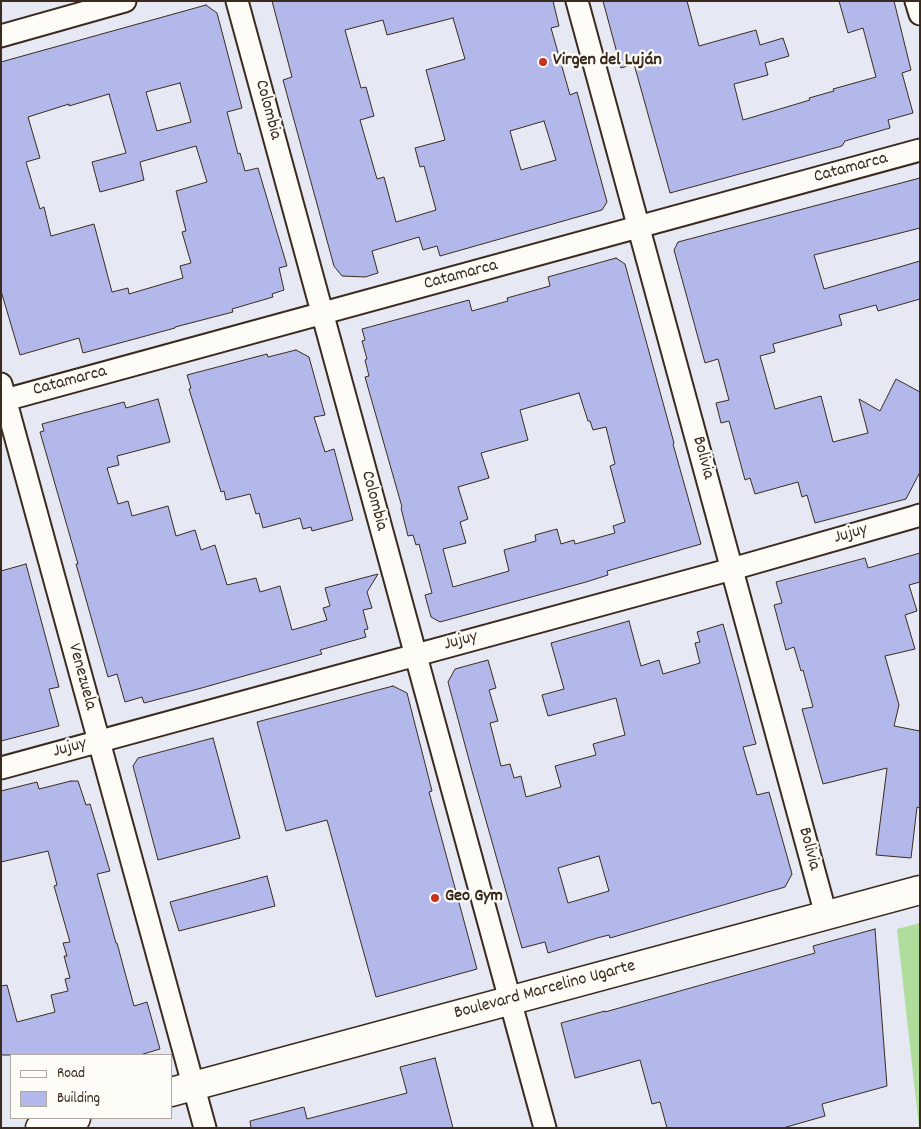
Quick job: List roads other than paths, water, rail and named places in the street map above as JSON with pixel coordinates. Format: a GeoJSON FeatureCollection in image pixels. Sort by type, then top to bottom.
{"type":"FeatureCollection","features":[{"type":"Feature","properties":{"kind":"main road","name":"Boulevard Marcelino Ugarte"},"geometry":{"type":"LineString","coordinates":[[182,1088],[920,890]]}},
{"type":"Feature","properties":{"kind":"main road"},"geometry":{"type":"LineString","coordinates":[[40,1128],[72,1119]]}},
{"type":"Feature","properties":{"kind":"street"},"geometry":{"type":"LineString","coordinates":[[1,36],[125,1]]}},
{"type":"Feature","properties":{"kind":"street","name":"Colombia"},"geometry":{"type":"LineString","coordinates":[[237,1],[545,1128]]}},
{"type":"Feature","properties":{"kind":"street","name":"Bolivia"},"geometry":{"type":"LineString","coordinates":[[577,1],[826,915]]}},
{"type":"Feature","properties":{"kind":"street"},"geometry":{"type":"LineString","coordinates":[[916,1],[920,14]]}},
{"type":"Feature","properties":{"kind":"street","name":"Catamarca"},"geometry":{"type":"LineString","coordinates":[[3,395],[322,313],[920,150]]}},
{"type":"Feature","properties":{"kind":"street","name":"Venezuela"},"geometry":{"type":"LineString","coordinates":[[3,395],[99,741],[182,1088],[205,1128]]}},
{"type":"Feature","properties":{"kind":"street","name":"Jujuy"},"geometry":{"type":"LineString","coordinates":[[1,768],[732,569],[920,514]]}},
{"type":"Feature","properties":{"kind":"place","name":"Virgen del Luján"},"geometry":{"type":"Point","coordinates":[543,62]}},
{"type":"Feature","properties":{"kind":"place","name":"Geo Gym"},"geometry":{"type":"Point","coordinates":[435,898]}}]}
